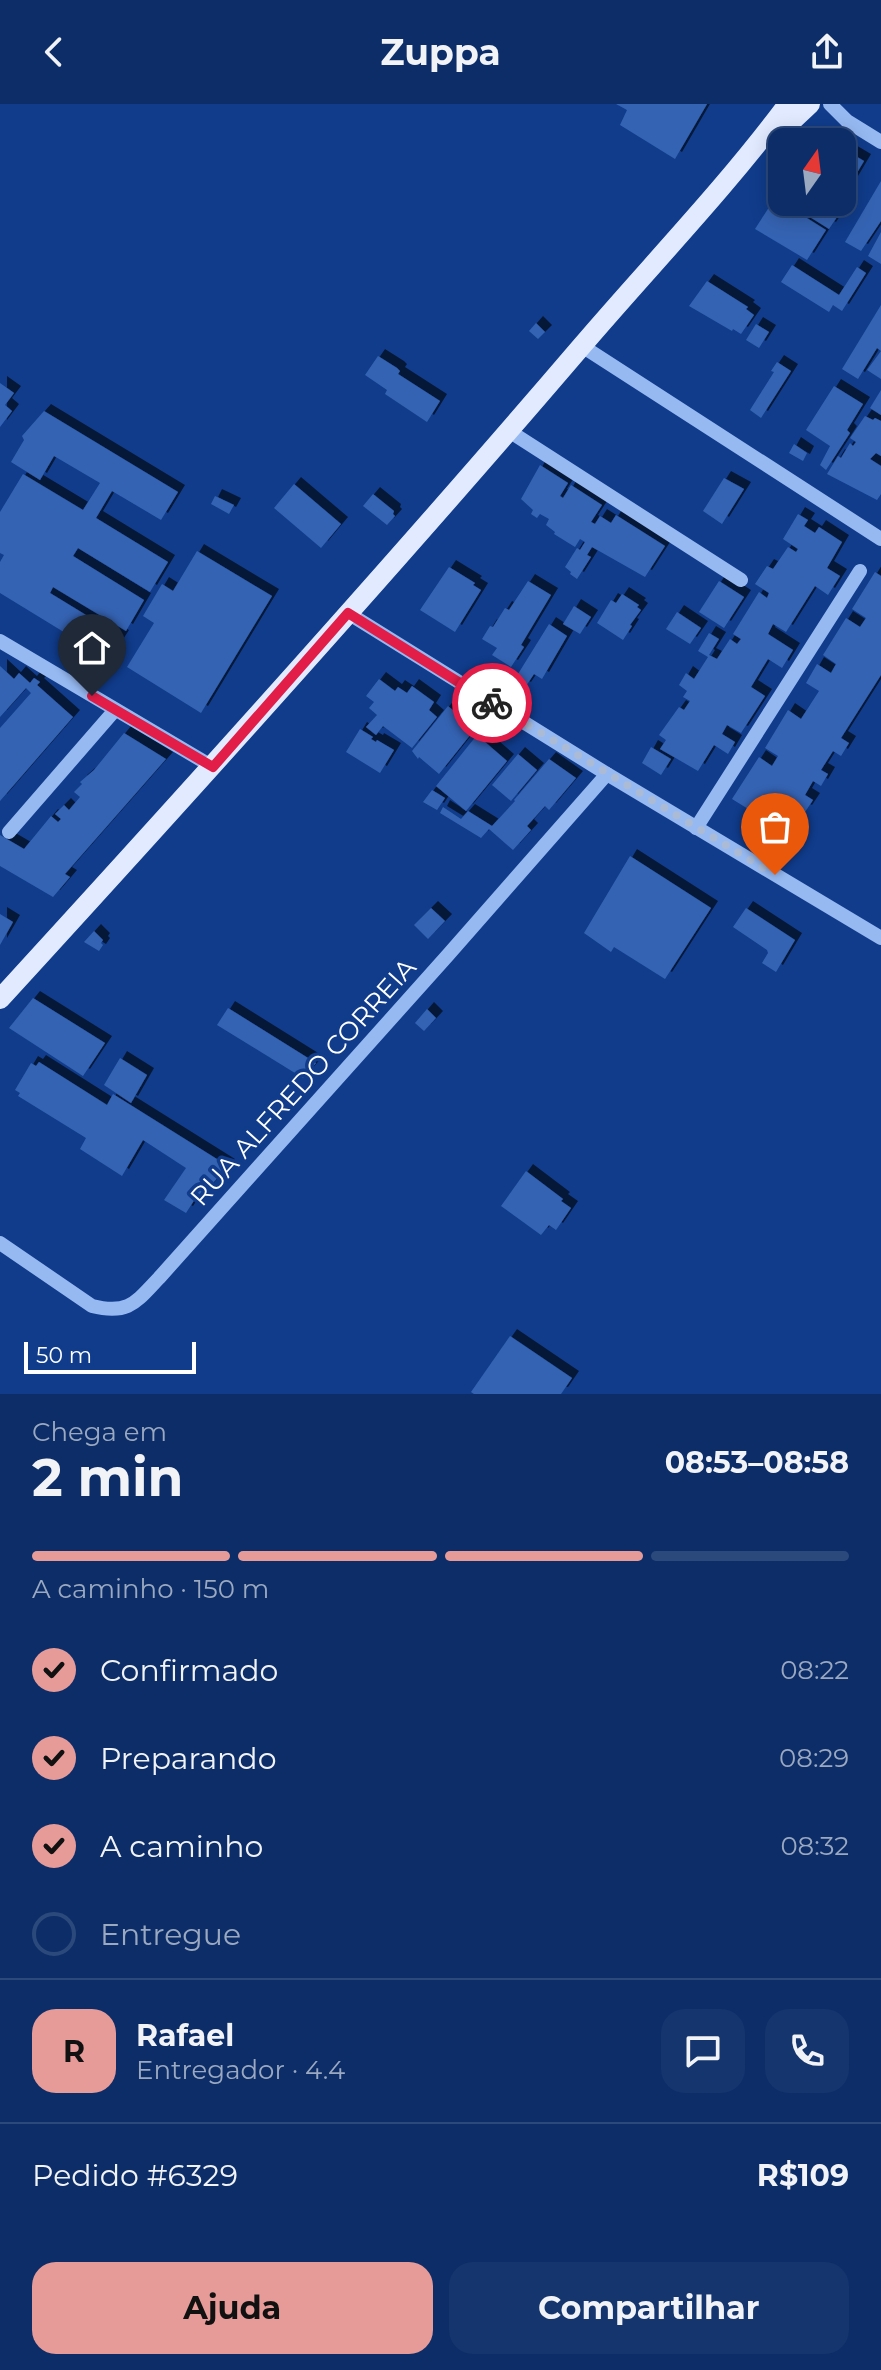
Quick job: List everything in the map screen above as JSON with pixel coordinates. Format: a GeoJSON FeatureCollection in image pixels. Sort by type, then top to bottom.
{"type":"FeatureCollection","features":[{"type":"Feature","properties":{"kind":"main road"},"geometry":{"type":"LineString","coordinates":[[0,999],[213,767],[509,431],[743,163],[788,104]]}},
{"type":"Feature","properties":{"kind":"main road"},"geometry":{"type":"LineString","coordinates":[[743,163],[810,104]]}},
{"type":"Feature","properties":{"kind":"street"},"geometry":{"type":"LineString","coordinates":[[830,104],[847,121],[881,142]]}},
{"type":"Feature","properties":{"kind":"street"},"geometry":{"type":"LineString","coordinates":[[582,346],[881,539]]}},
{"type":"Feature","properties":{"kind":"street"},"geometry":{"type":"LineString","coordinates":[[509,431],[741,580]]}},
{"type":"Feature","properties":{"kind":"street"},"geometry":{"type":"LineString","coordinates":[[696,828],[860,571]]}},
{"type":"Feature","properties":{"kind":"street"},"geometry":{"type":"LineString","coordinates":[[348,613],[607,774],[881,938]]}},
{"type":"Feature","properties":{"kind":"street"},"geometry":{"type":"LineString","coordinates":[[0,641],[213,767]]}},
{"type":"Feature","properties":{"kind":"street"},"geometry":{"type":"LineString","coordinates":[[9,832],[115,710]]}},
{"type":"Feature","properties":{"kind":"street","name":"RUA ALFREDO CORREIA"},"geometry":{"type":"LineString","coordinates":[[0,1243],[92,1306],[104,1309],[132,1305],[356,1059],[607,774]]}},
{"type":"Feature","properties":{"kind":"building"},"geometry":{"type":"Polygon","coordinates":[[[616,104],[707,104],[675,159],[620,125],[627,110],[616,104]]]}},
{"type":"Feature","properties":{"kind":"building"},"geometry":{"type":"Polygon","coordinates":[[[856,156],[864,161],[856,175],[856,156]]]}},
{"type":"Feature","properties":{"kind":"building"},"geometry":{"type":"Polygon","coordinates":[[[881,181],[881,221],[861,251],[845,242],[881,181]]]}},
{"type":"Feature","properties":{"kind":"building"},"geometry":{"type":"Polygon","coordinates":[[[768,209],[768,216],[804,216],[826,230],[807,260],[755,229],[768,209]]]}},
{"type":"Feature","properties":{"kind":"building"},"geometry":{"type":"Polygon","coordinates":[[[808,216],[838,216],[829,229],[808,216]]]}},
{"type":"Feature","properties":{"kind":"building"},"geometry":{"type":"Polygon","coordinates":[[[881,232],[881,264],[868,256],[881,232]]]}},
{"type":"Feature","properties":{"kind":"building"},"geometry":{"type":"Polygon","coordinates":[[[792,265],[839,295],[857,267],[866,273],[842,311],[833,305],[829,312],[781,282],[792,265]]]}},
{"type":"Feature","properties":{"kind":"building"},"geometry":{"type":"Polygon","coordinates":[[[707,281],[748,307],[746,309],[754,315],[741,334],[689,306],[707,281]]]}},
{"type":"Feature","properties":{"kind":"building"},"geometry":{"type":"Polygon","coordinates":[[[881,305],[881,351],[877,348],[858,379],[842,369],[881,305]]]}},
{"type":"Feature","properties":{"kind":"building"},"geometry":{"type":"Polygon","coordinates":[[[536,323],[545,332],[538,339],[529,331],[536,323]]]}},
{"type":"Feature","properties":{"kind":"building"},"geometry":{"type":"Polygon","coordinates":[[[756,324],[769,332],[759,348],[746,340],[756,324]]]}},
{"type":"Feature","properties":{"kind":"building"},"geometry":{"type":"Polygon","coordinates":[[[881,351],[881,379],[867,370],[881,351]]]}},
{"type":"Feature","properties":{"kind":"building"},"geometry":{"type":"Polygon","coordinates":[[[378,356],[397,368],[400,371],[398,374],[440,401],[427,422],[385,394],[387,390],[365,375],[378,356]]]}},
{"type":"Feature","properties":{"kind":"building"},"geometry":{"type":"Polygon","coordinates":[[[777,362],[791,371],[761,418],[750,410],[777,362]]]}},
{"type":"Feature","properties":{"kind":"building"},"geometry":{"type":"Polygon","coordinates":[[[0,383],[14,393],[5,405],[12,411],[0,427],[0,383]]]}},
{"type":"Feature","properties":{"kind":"building"},"geometry":{"type":"Polygon","coordinates":[[[834,386],[863,404],[847,430],[850,433],[826,470],[820,465],[830,446],[806,430],[834,386]]]}},
{"type":"Feature","properties":{"kind":"building"},"geometry":{"type":"Polygon","coordinates":[[[881,390],[881,415],[870,408],[881,390]]]}},
{"type":"Feature","properties":{"kind":"building"},"geometry":{"type":"Polygon","coordinates":[[[44,411],[178,492],[161,520],[112,491],[96,518],[168,562],[150,592],[78,548],[73,556],[144,600],[126,631],[53,587],[50,593],[122,637],[100,671],[59,647],[67,634],[0,593],[0,562],[4,555],[0,553],[0,512],[23,474],[83,510],[100,483],[54,456],[40,480],[11,462],[24,440],[22,436],[44,411]]]}},
{"type":"Feature","properties":{"kind":"building"},"geometry":{"type":"Polygon","coordinates":[[[865,416],[881,421],[881,456],[876,453],[870,459],[881,466],[881,494],[877,500],[827,474],[838,456],[841,458],[850,443],[853,446],[856,442],[850,438],[865,416]]]}},
{"type":"Feature","properties":{"kind":"building"},"geometry":{"type":"Polygon","coordinates":[[[794,444],[807,453],[803,461],[789,453],[794,444]]]}},
{"type":"Feature","properties":{"kind":"building"},"geometry":{"type":"Polygon","coordinates":[[[540,465],[568,483],[560,496],[563,498],[571,485],[602,505],[591,522],[595,524],[600,516],[611,523],[616,515],[665,546],[645,577],[592,547],[587,555],[591,557],[577,579],[570,574],[565,567],[577,548],[580,550],[585,542],[580,539],[575,547],[554,534],[546,525],[549,519],[540,514],[537,518],[531,514],[533,510],[521,499],[540,465]]]}},
{"type":"Feature","properties":{"kind":"building"},"geometry":{"type":"Polygon","coordinates":[[[724,478],[744,489],[722,524],[703,511],[724,478]]]}},
{"type":"Feature","properties":{"kind":"building"},"geometry":{"type":"Polygon","coordinates":[[[294,484],[341,524],[321,548],[274,508],[294,484]]]}},
{"type":"Feature","properties":{"kind":"building"},"geometry":{"type":"Polygon","coordinates":[[[373,494],[394,511],[395,516],[387,525],[363,506],[373,494]]]}},
{"type":"Feature","properties":{"kind":"building"},"geometry":{"type":"Polygon","coordinates":[[[215,496],[234,505],[229,514],[211,504],[215,496]]]}},
{"type":"Feature","properties":{"kind":"building"},"geometry":{"type":"Polygon","coordinates":[[[798,514],[808,520],[804,526],[815,533],[819,527],[842,542],[827,568],[840,576],[828,595],[815,586],[786,632],[773,624],[768,634],[793,650],[782,668],[768,659],[751,687],[765,696],[741,733],[727,725],[722,734],[735,742],[728,754],[714,745],[698,771],[660,749],[666,740],[659,735],[679,707],[684,710],[690,701],[683,697],[687,691],[679,685],[686,673],[694,679],[708,657],[698,651],[709,633],[719,639],[709,655],[717,659],[730,639],[737,644],[741,639],[733,634],[759,592],[767,598],[769,593],[755,584],[767,566],[773,569],[788,547],[796,552],[798,549],[783,539],[798,514]]]}},
{"type":"Feature","properties":{"kind":"building"},"geometry":{"type":"Polygon","coordinates":[[[197,551],[272,596],[201,713],[127,667],[154,623],[143,616],[162,584],[173,591],[197,551]]]}},
{"type":"Feature","properties":{"kind":"building"},"geometry":{"type":"Polygon","coordinates":[[[449,567],[481,590],[455,632],[420,610],[449,567]]]}},
{"type":"Feature","properties":{"kind":"building"},"geometry":{"type":"Polygon","coordinates":[[[875,572],[881,576],[881,675],[841,738],[849,743],[841,756],[833,751],[821,770],[828,774],[821,786],[813,781],[805,795],[813,800],[805,812],[789,802],[787,805],[795,810],[782,831],[790,836],[781,851],[770,844],[779,828],[732,799],[759,757],[772,766],[778,756],[765,748],[788,710],[801,719],[819,691],[806,683],[817,664],[831,673],[836,664],[823,655],[846,618],[860,627],[866,618],[852,609],[875,572]]]}},
{"type":"Feature","properties":{"kind":"building"},"geometry":{"type":"Polygon","coordinates":[[[528,581],[551,595],[511,667],[492,655],[497,648],[482,639],[505,608],[509,610],[528,581]]]}},
{"type":"Feature","properties":{"kind":"building"},"geometry":{"type":"Polygon","coordinates":[[[719,581],[744,597],[724,628],[699,612],[719,581]]]}},
{"type":"Feature","properties":{"kind":"building"},"geometry":{"type":"Polygon","coordinates":[[[622,594],[639,605],[637,607],[641,610],[623,640],[597,623],[611,600],[616,603],[622,594]]]}},
{"type":"Feature","properties":{"kind":"building"},"geometry":{"type":"Polygon","coordinates":[[[574,606],[591,617],[580,634],[563,624],[574,606]]]}},
{"type":"Feature","properties":{"kind":"building"},"geometry":{"type":"Polygon","coordinates":[[[677,612],[701,628],[690,644],[666,629],[677,612]]]}},
{"type":"Feature","properties":{"kind":"building"},"geometry":{"type":"Polygon","coordinates":[[[549,624],[567,636],[542,679],[534,674],[524,689],[513,682],[549,624]]]}},
{"type":"Feature","properties":{"kind":"building"},"geometry":{"type":"Polygon","coordinates":[[[0,666],[14,679],[19,673],[30,683],[34,678],[40,682],[37,685],[73,717],[0,801],[0,728],[31,693],[26,688],[0,717],[0,666]]]}},
{"type":"Feature","properties":{"kind":"building"},"geometry":{"type":"Polygon","coordinates":[[[379,679],[395,691],[398,687],[407,693],[412,686],[434,702],[429,710],[437,717],[412,748],[383,726],[376,735],[366,727],[377,715],[369,708],[374,702],[366,696],[379,679]]]}},
{"type":"Feature","properties":{"kind":"building"},"geometry":{"type":"Polygon","coordinates":[[[448,706],[475,729],[439,774],[412,751],[448,706]]]}},
{"type":"Feature","properties":{"kind":"building"},"geometry":{"type":"Polygon","coordinates":[[[360,729],[373,737],[371,739],[394,750],[380,773],[346,752],[360,729]]]}},
{"type":"Feature","properties":{"kind":"building"},"geometry":{"type":"Polygon","coordinates":[[[124,733],[166,759],[65,874],[70,877],[53,897],[0,866],[0,835],[24,849],[51,816],[58,822],[61,819],[55,814],[64,805],[69,810],[80,797],[74,792],[82,784],[80,782],[124,733]]]}},
{"type":"Feature","properties":{"kind":"building"},"geometry":{"type":"Polygon","coordinates":[[[477,735],[507,761],[466,811],[436,786],[477,735]]]}},
{"type":"Feature","properties":{"kind":"building"},"geometry":{"type":"Polygon","coordinates":[[[651,747],[671,759],[661,775],[642,763],[651,747]]]}},
{"type":"Feature","properties":{"kind":"building"},"geometry":{"type":"Polygon","coordinates":[[[518,754],[537,770],[511,801],[492,785],[518,754]]]}},
{"type":"Feature","properties":{"kind":"building"},"geometry":{"type":"Polygon","coordinates":[[[549,759],[576,778],[549,810],[545,806],[527,826],[531,830],[513,850],[489,829],[481,838],[440,813],[443,807],[461,819],[468,811],[492,826],[549,759]]]}},
{"type":"Feature","properties":{"kind":"building"},"geometry":{"type":"Polygon","coordinates":[[[432,790],[445,798],[437,810],[423,802],[432,790]]]}},
{"type":"Feature","properties":{"kind":"building"},"geometry":{"type":"Polygon","coordinates":[[[630,856],[711,908],[665,979],[614,947],[611,952],[584,933],[630,856]]]}},
{"type":"Feature","properties":{"kind":"building"},"geometry":{"type":"Polygon","coordinates":[[[431,908],[445,921],[428,939],[414,925],[431,908]]]}},
{"type":"Feature","properties":{"kind":"building"},"geometry":{"type":"Polygon","coordinates":[[[746,908],[795,940],[776,972],[762,963],[767,950],[733,927],[746,908]]]}},
{"type":"Feature","properties":{"kind":"building"},"geometry":{"type":"Polygon","coordinates":[[[0,914],[13,922],[0,945],[0,914]]]}},
{"type":"Feature","properties":{"kind":"building"},"geometry":{"type":"Polygon","coordinates":[[[94,931],[103,940],[99,951],[84,942],[94,931]]]}},
{"type":"Feature","properties":{"kind":"building"},"geometry":{"type":"Polygon","coordinates":[[[33,998],[105,1043],[83,1076],[9,1028],[33,998]]]}},
{"type":"Feature","properties":{"kind":"building"},"geometry":{"type":"Polygon","coordinates":[[[228,1008],[316,1063],[303,1078],[217,1025],[228,1008]]]}},
{"type":"Feature","properties":{"kind":"building"},"geometry":{"type":"Polygon","coordinates":[[[427,1009],[436,1018],[424,1031],[415,1023],[427,1009]]]}},
{"type":"Feature","properties":{"kind":"building"},"geometry":{"type":"Polygon","coordinates":[[[120,1058],[147,1075],[131,1103],[104,1085],[120,1058]]]}},
{"type":"Feature","properties":{"kind":"building"},"geometry":{"type":"Polygon","coordinates":[[[39,1062],[107,1105],[113,1094],[228,1166],[197,1201],[195,1199],[186,1213],[164,1200],[186,1168],[143,1140],[122,1176],[80,1149],[86,1138],[18,1096],[20,1093],[15,1090],[31,1063],[36,1066],[39,1062]]]}},
{"type":"Feature","properties":{"kind":"building"},"geometry":{"type":"Polygon","coordinates":[[[526,1171],[571,1208],[556,1230],[549,1225],[541,1235],[501,1206],[526,1171]]]}},
{"type":"Feature","properties":{"kind":"building"},"geometry":{"type":"Polygon","coordinates":[[[510,1336],[572,1378],[561,1394],[471,1392],[510,1336]]]}},
{"type":"Feature","properties":{"kind":"way so far"},"geometry":{"type":"LineString","coordinates":[[492,703],[775,875]]}},
{"type":"Feature","properties":{"kind":"route"},"geometry":{"type":"LineString","coordinates":[[92,696],[213,767],[348,613],[492,703]]}}]}
